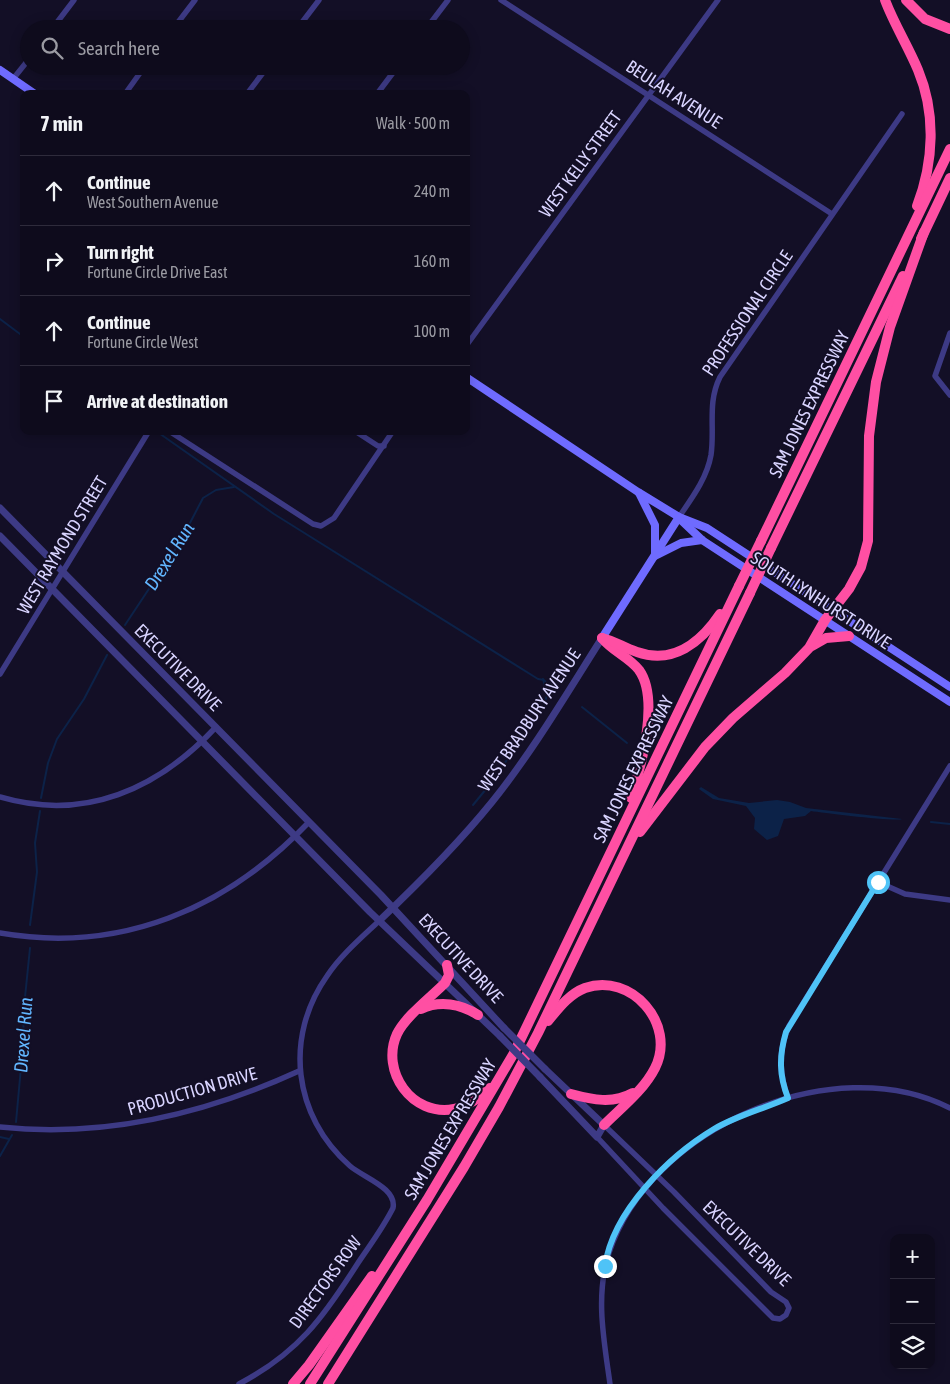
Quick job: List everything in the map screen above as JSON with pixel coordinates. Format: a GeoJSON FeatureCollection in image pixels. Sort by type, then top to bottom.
{"type":"FeatureCollection","features":[{"type":"Feature","properties":{"kind":"highway"},"geometry":{"type":"LineString","coordinates":[[885,0],[922,80],[929,114],[930,137],[924,185],[892,270]]}},
{"type":"Feature","properties":{"kind":"highway"},"geometry":{"type":"LineString","coordinates":[[906,0],[925,19],[950,29]]}},
{"type":"Feature","properties":{"kind":"highway","name":"SAM JONES EXPRESSWAY"},"geometry":{"type":"LineString","coordinates":[[310,1384],[427,1200],[514,1053],[950,149]]}},
{"type":"Feature","properties":{"kind":"highway","name":"SAM JONES EXPRESSWAY"},"geometry":{"type":"LineString","coordinates":[[328,1384],[464,1167],[538,1033],[950,178]]}},
{"type":"Feature","properties":{"kind":"highway"},"geometry":{"type":"LineString","coordinates":[[621,859],[672,788],[705,747],[733,718],[785,674],[809,648],[825,620],[849,589],[866,556],[868,534],[868,436],[876,382],[888,332],[924,232]]}},
{"type":"Feature","properties":{"kind":"highway"},"geometry":{"type":"LineString","coordinates":[[602,638],[616,641],[642,654],[666,655],[682,651],[698,642],[706,633],[739,586]]}},
{"type":"Feature","properties":{"kind":"highway"},"geometry":{"type":"LineString","coordinates":[[809,648],[826,638],[849,636]]}},
{"type":"Feature","properties":{"kind":"highway"},"geometry":{"type":"LineString","coordinates":[[602,638],[610,648],[638,669],[646,688],[647,725],[643,761],[618,838]]}},
{"type":"Feature","properties":{"kind":"highway"},"geometry":{"type":"LineString","coordinates":[[447,965],[449,975],[445,983],[400,1029],[393,1049],[396,1076],[410,1096],[428,1107],[453,1109],[473,1102],[497,1082]]}},
{"type":"Feature","properties":{"kind":"highway"},"geometry":{"type":"LineString","coordinates":[[538,1033],[563,1003],[584,989],[611,986],[632,994],[651,1011],[660,1033],[657,1063],[642,1087],[604,1125]]}},
{"type":"Feature","properties":{"kind":"highway"},"geometry":{"type":"LineString","coordinates":[[416,1012],[435,1005],[448,1004],[465,1008],[478,1015]]}},
{"type":"Feature","properties":{"kind":"highway"},"geometry":{"type":"LineString","coordinates":[[571,1094],[591,1100],[609,1100],[627,1096],[642,1087]]}},
{"type":"Feature","properties":{"kind":"highway"},"geometry":{"type":"LineString","coordinates":[[293,1384],[309,1366],[427,1200]]}},
{"type":"Feature","properties":{"kind":"main road"},"geometry":{"type":"LineString","coordinates":[[0,70],[29,90]]}},
{"type":"Feature","properties":{"kind":"main road","name":"SOUTH LYNHURST DRIVE"},"geometry":{"type":"LineString","coordinates":[[470,381],[638,492],[679,517],[707,528],[950,687]]}},
{"type":"Feature","properties":{"kind":"main road"},"geometry":{"type":"LineString","coordinates":[[638,492],[655,525],[655,556],[681,543],[702,540]]}},
{"type":"Feature","properties":{"kind":"main road","name":"SOUTH LYNHURST DRIVE"},"geometry":{"type":"LineString","coordinates":[[679,517],[702,540],[950,702]]}},
{"type":"Feature","properties":{"kind":"main road","name":"WEST BRADBURY AVENUE"},"geometry":{"type":"LineString","coordinates":[[602,638],[679,517]]}},
{"type":"Feature","properties":{"kind":"street"},"geometry":{"type":"LineString","coordinates":[[59,20],[74,0]]}},
{"type":"Feature","properties":{"kind":"street"},"geometry":{"type":"LineString","coordinates":[[180,20],[195,0]]}},
{"type":"Feature","properties":{"kind":"street"},"geometry":{"type":"LineString","coordinates":[[304,20],[319,0]]}},
{"type":"Feature","properties":{"kind":"street"},"geometry":{"type":"LineString","coordinates":[[433,20],[448,0]]}},
{"type":"Feature","properties":{"kind":"street","name":"BEULAH AVENUE"},"geometry":{"type":"LineString","coordinates":[[501,0],[832,214]]}},
{"type":"Feature","properties":{"kind":"street","name":"WEST KELLY STREET"},"geometry":{"type":"LineString","coordinates":[[470,341],[718,0]]}},
{"type":"Feature","properties":{"kind":"street"},"geometry":{"type":"LineString","coordinates":[[13,79],[20,70]]}},
{"type":"Feature","properties":{"kind":"street"},"geometry":{"type":"LineString","coordinates":[[128,90],[139,75]]}},
{"type":"Feature","properties":{"kind":"street"},"geometry":{"type":"LineString","coordinates":[[250,90],[261,75]]}},
{"type":"Feature","properties":{"kind":"street"},"geometry":{"type":"LineString","coordinates":[[380,90],[391,75]]}},
{"type":"Feature","properties":{"kind":"street"},"geometry":{"type":"LineString","coordinates":[[832,214],[902,114]]}},
{"type":"Feature","properties":{"kind":"street","name":"PROFESSIONAL CIRCLE"},"geometry":{"type":"LineString","coordinates":[[679,517],[700,486],[709,465],[712,446],[711,403],[718,381],[832,214]]}},
{"type":"Feature","properties":{"kind":"street"},"geometry":{"type":"LineString","coordinates":[[950,333],[935,376],[945,386],[950,395]]}},
{"type":"Feature","properties":{"kind":"street","name":"WEST RAYMOND STREET"},"geometry":{"type":"LineString","coordinates":[[0,674],[147,435]]}},
{"type":"Feature","properties":{"kind":"street"},"geometry":{"type":"LineString","coordinates":[[175,435],[313,524],[325,525],[334,518],[391,435]]}},
{"type":"Feature","properties":{"kind":"street"},"geometry":{"type":"LineString","coordinates":[[361,435],[378,446],[384,446]]}},
{"type":"Feature","properties":{"kind":"street","name":"EXECUTIVE DRIVE"},"geometry":{"type":"LineString","coordinates":[[0,508],[393,907],[544,1069],[657,1175],[771,1292],[788,1304],[789,1308],[786,1315],[780,1319],[773,1318],[644,1188],[500,1036],[380,920],[0,536]]}},
{"type":"Feature","properties":{"kind":"street","name":"WEST BRADBURY AVENUE"},"geometry":{"type":"LineString","coordinates":[[380,920],[455,844],[496,797],[529,752],[602,638]]}},
{"type":"Feature","properties":{"kind":"street"},"geometry":{"type":"LineString","coordinates":[[0,797],[27,803],[59,805],[104,799],[142,785],[165,773],[216,727]]}},
{"type":"Feature","properties":{"kind":"street"},"geometry":{"type":"LineString","coordinates":[[788,1098],[780,1066],[786,1032],[950,766]]}},
{"type":"Feature","properties":{"kind":"street"},"geometry":{"type":"LineString","coordinates":[[0,933],[28,937],[76,938],[117,932],[182,913],[238,884],[262,866],[309,822]]}},
{"type":"Feature","properties":{"kind":"street"},"geometry":{"type":"LineString","coordinates":[[878,882],[892,890],[910,896],[950,900]]}},
{"type":"Feature","properties":{"kind":"street"},"geometry":{"type":"LineString","coordinates":[[299,1071],[304,1028],[316,993],[330,971],[380,920]]}},
{"type":"Feature","properties":{"kind":"street","name":"PRODUCTION DRIVE"},"geometry":{"type":"LineString","coordinates":[[0,1127],[78,1130],[146,1122],[220,1102],[266,1086],[299,1071]]}},
{"type":"Feature","properties":{"kind":"street","name":"DIRECTORS ROW"},"geometry":{"type":"LineString","coordinates":[[238,1384],[275,1362],[311,1330],[333,1303],[391,1212],[394,1200],[388,1190],[354,1169],[330,1145],[311,1113],[299,1071]]}},
{"type":"Feature","properties":{"kind":"street"},"geometry":{"type":"LineString","coordinates":[[610,1384],[601,1314],[604,1273],[610,1248],[619,1229],[644,1188],[689,1146],[715,1129],[748,1113],[788,1098],[833,1089],[870,1087],[915,1094],[950,1108]]}},
{"type":"Feature","properties":{"kind":"street"},"geometry":{"type":"LineString","coordinates":[[597,1137],[604,1125]]}},
{"type":"Feature","properties":{"kind":"water"},"geometry":{"type":"Polygon","coordinates":[[[701,787],[719,798],[749,803],[777,800],[790,802],[806,808],[902,819],[811,811],[805,816],[784,819],[778,836],[767,840],[754,829],[755,818],[746,806],[713,799],[699,789],[701,787]]]}},
{"type":"Feature","properties":{"kind":"waterway"},"geometry":{"type":"LineString","coordinates":[[0,319],[20,334]]}},
{"type":"Feature","properties":{"kind":"waterway"},"geometry":{"type":"LineString","coordinates":[[162,435],[274,514],[538,679],[544,680],[548,685]]}},
{"type":"Feature","properties":{"kind":"waterway","name":"Drexel Run"},"geometry":{"type":"LineString","coordinates":[[125,625],[180,542],[203,498],[216,490],[234,487]]}},
{"type":"Feature","properties":{"kind":"waterway","name":"Drexel Run"},"geometry":{"type":"LineString","coordinates":[[41,798],[48,763],[57,739],[84,699],[107,655]]}},
{"type":"Feature","properties":{"kind":"waterway"},"geometry":{"type":"LineString","coordinates":[[500,770],[544,706],[547,695],[543,679]]}},
{"type":"Feature","properties":{"kind":"waterway"},"geometry":{"type":"LineString","coordinates":[[582,707],[627,743]]}},
{"type":"Feature","properties":{"kind":"waterway"},"geometry":{"type":"LineString","coordinates":[[473,805],[491,783]]}},
{"type":"Feature","properties":{"kind":"waterway","name":"Drexel Run"},"geometry":{"type":"LineString","coordinates":[[30,925],[37,872],[35,843],[40,811]]}},
{"type":"Feature","properties":{"kind":"waterway"},"geometry":{"type":"LineString","coordinates":[[931,822],[950,824]]}},
{"type":"Feature","properties":{"kind":"waterway","name":"Drexel Run"},"geometry":{"type":"LineString","coordinates":[[16,1122],[21,1067],[19,1047],[24,1038],[23,1017],[30,948]]}},
{"type":"Feature","properties":{"kind":"waterway","name":"Drexel Run"},"geometry":{"type":"LineString","coordinates":[[0,1156],[12,1135]]}},
{"type":"Feature","properties":{"kind":"waterway"},"geometry":{"type":"LineString","coordinates":[[0,1137],[9,1139]]}},
{"type":"Feature","properties":{"kind":"route"},"geometry":{"type":"LineString","coordinates":[[605,1266],[615,1237],[635,1201],[644,1188],[670,1162],[696,1141],[715,1129],[736,1118],[788,1098],[782,1082],[780,1066],[780,1056],[786,1032],[878,882]]}}]}
